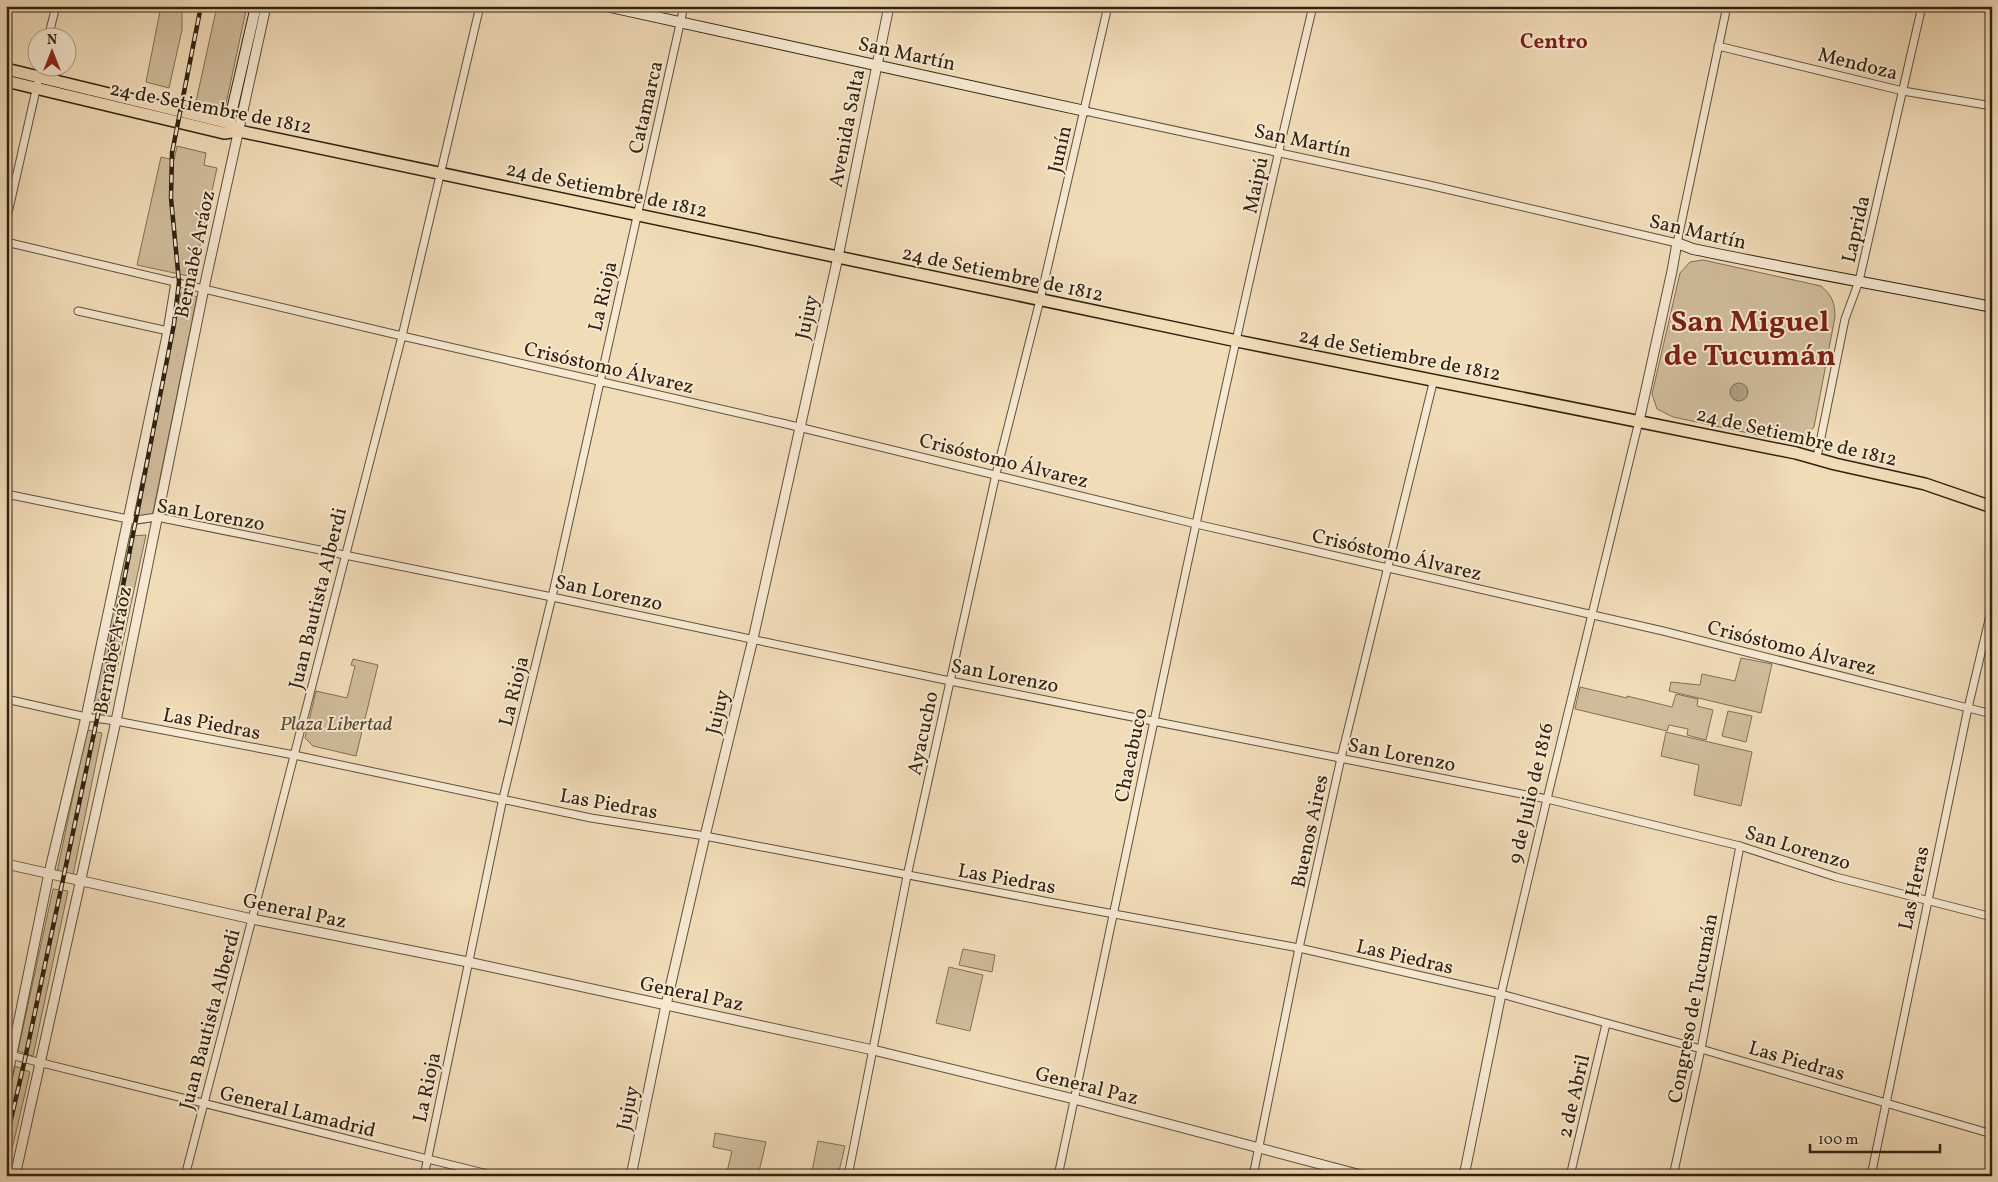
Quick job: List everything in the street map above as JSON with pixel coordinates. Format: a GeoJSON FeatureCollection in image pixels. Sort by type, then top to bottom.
{"type":"FeatureCollection","features":[{"type":"Feature","properties":{"kind":"main road"},"geometry":{"type":"LineString","coordinates":[[239,131],[229,123],[256,6]]}},
{"type":"Feature","properties":{"kind":"main road","name":"San Martín"},"geometry":{"type":"LineString","coordinates":[[606,6],[1084,111]]}},
{"type":"Feature","properties":{"kind":"main road","name":"24 de Setiembre de 1812"},"geometry":{"type":"LineString","coordinates":[[6,69],[28,75]]}},
{"type":"Feature","properties":{"kind":"main road","name":"24 de Setiembre de 1812"},"geometry":{"type":"LineString","coordinates":[[6,81],[38,78],[229,123]]}},
{"type":"Feature","properties":{"kind":"main road","name":"24 de Setiembre de 1812"},"geometry":{"type":"LineString","coordinates":[[38,78],[224,133],[239,131],[1237,341],[1817,457],[1835,464],[1925,484],[1992,507]]}},
{"type":"Feature","properties":{"kind":"main road","name":"San Martín"},"geometry":{"type":"LineString","coordinates":[[1677,244],[1828,277],[1859,280],[1992,307]]}},
{"type":"Feature","properties":{"kind":"street"},"geometry":{"type":"LineString","coordinates":[[50,28],[56,6]]}},
{"type":"Feature","properties":{"kind":"street","name":"Bernabé Aráoz"},"geometry":{"type":"LineString","coordinates":[[15,1176],[116,721],[204,288],[266,6]]}},
{"type":"Feature","properties":{"kind":"street","name":"Juan Bautista Alberdi"},"geometry":{"type":"LineString","coordinates":[[185,1176],[402,336],[480,6]]}},
{"type":"Feature","properties":{"kind":"street","name":"Catamarca"},"geometry":{"type":"LineString","coordinates":[[637,215],[684,6]]}},
{"type":"Feature","properties":{"kind":"street","name":"Avenida Salta"},"geometry":{"type":"LineString","coordinates":[[838,257],[889,6]]}},
{"type":"Feature","properties":{"kind":"street","name":"Junín"},"geometry":{"type":"LineString","coordinates":[[1040,300],[1108,6]]}},
{"type":"Feature","properties":{"kind":"street","name":"Maipú"},"geometry":{"type":"LineString","coordinates":[[1237,341],[1278,153],[1313,6]]}},
{"type":"Feature","properties":{"kind":"street"},"geometry":{"type":"LineString","coordinates":[[1639,421],[1672,271],[1726,6]]}},
{"type":"Feature","properties":{"kind":"street","name":"Laprida"},"geometry":{"type":"LineString","coordinates":[[1817,457],[1845,319],[1859,280],[1922,6]]}},
{"type":"Feature","properties":{"kind":"street","name":"Mendoza"},"geometry":{"type":"LineString","coordinates":[[1718,46],[1903,91],[1992,106]]}},
{"type":"Feature","properties":{"kind":"street"},"geometry":{"type":"LineString","coordinates":[[6,222],[38,78]]}},
{"type":"Feature","properties":{"kind":"street","name":"San Martín"},"geometry":{"type":"LineString","coordinates":[[1084,111],[1429,185],[1677,244]]}},
{"type":"Feature","properties":{"kind":"street","name":"La Rioja"},"geometry":{"type":"LineString","coordinates":[[424,1176],[503,798],[552,597],[637,215]]}},
{"type":"Feature","properties":{"kind":"street","name":"Crisóstomo Álvarez"},"geometry":{"type":"LineString","coordinates":[[6,242],[402,336],[800,427],[1196,524],[1765,656],[1992,714]]}},
{"type":"Feature","properties":{"kind":"street","name":"Jujuy"},"geometry":{"type":"LineString","coordinates":[[631,1176],[666,1005],[753,639],[838,257]]}},
{"type":"Feature","properties":{"kind":"street","name":"Bernabé Aráoz"},"geometry":{"type":"LineString","coordinates":[[6,1084],[9,1055],[86,717],[168,331],[176,282]]}},
{"type":"Feature","properties":{"kind":"street","name":"Ayacucho"},"geometry":{"type":"LineString","coordinates":[[848,1176],[907,876],[996,474],[1040,300]]}},
{"type":"Feature","properties":{"kind":"street"},"geometry":{"type":"LineString","coordinates":[[78,311],[168,331]]}},
{"type":"Feature","properties":{"kind":"street","name":"Chacabuco"},"geometry":{"type":"LineString","coordinates":[[1058,1176],[1196,524],[1237,341]]}},
{"type":"Feature","properties":{"kind":"street","name":"Buenos Aires"},"geometry":{"type":"LineString","coordinates":[[1253,1176],[1299,948],[1341,758],[1434,379]]}},
{"type":"Feature","properties":{"kind":"street","name":"9 de Julio de 1816"},"geometry":{"type":"LineString","coordinates":[[1464,1176],[1501,994],[1546,799],[1639,421]]}},
{"type":"Feature","properties":{"kind":"street","name":"San Lorenzo"},"geometry":{"type":"LineString","coordinates":[[6,494],[128,519],[136,520],[157,517],[552,597],[950,681],[1546,799],[1740,846],[1836,877],[1992,916]]}},
{"type":"Feature","properties":{"kind":"street","name":"Las Heras"},"geometry":{"type":"LineString","coordinates":[[1871,1176],[1927,900],[1968,708],[1992,608]]}},
{"type":"Feature","properties":{"kind":"street","name":"Las Piedras"},"geometry":{"type":"LineString","coordinates":[[6,699],[86,717],[116,721],[503,798],[591,818],[705,836],[907,876],[1299,948],[1501,994],[1701,1049],[1992,1134]]}},
{"type":"Feature","properties":{"kind":"street","name":"Congreso de Tucumán"},"geometry":{"type":"LineString","coordinates":[[1673,1176],[1701,1049],[1740,846]]}},
{"type":"Feature","properties":{"kind":"street","name":"General Paz"},"geometry":{"type":"LineString","coordinates":[[6,864],[252,919],[468,962],[873,1050],[1074,1099],[1365,1176]]}},
{"type":"Feature","properties":{"kind":"street","name":"2 de Abril"},"geometry":{"type":"LineString","coordinates":[[1570,1176],[1606,1024]]}},
{"type":"Feature","properties":{"kind":"street","name":"General Lamadrid"},"geometry":{"type":"LineString","coordinates":[[9,1055],[496,1176]]}},
{"type":"Feature","properties":{"kind":"green space"},"geometry":{"type":"Polygon","coordinates":[[[161,6],[182,6],[182,30],[169,88],[146,82],[161,6]]]}},
{"type":"Feature","properties":{"kind":"green space"},"geometry":{"type":"Polygon","coordinates":[[[217,6],[247,6],[224,113],[195,106],[217,6]]]}},
{"type":"Feature","properties":{"kind":"green space"},"geometry":{"type":"Polygon","coordinates":[[[177,146],[206,153],[204,165],[217,168],[193,277],[137,265],[161,157],[174,160],[177,146]]]}},
{"type":"Feature","properties":{"kind":"green space"},"geometry":{"type":"Polygon","coordinates":[[[1703,260],[1821,286],[1832,300],[1835,317],[1814,427],[1804,438],[1795,443],[1673,417],[1657,409],[1652,394],[1680,273],[1690,262],[1703,260]]]}},
{"type":"Feature","properties":{"kind":"green space"},"geometry":{"type":"Polygon","coordinates":[[[181,292],[197,297],[151,522],[137,524],[181,292]]]}},
{"type":"Feature","properties":{"kind":"green space"},"geometry":{"type":"Polygon","coordinates":[[[146,535],[106,719],[91,714],[129,536],[146,535]]]}},
{"type":"Feature","properties":{"kind":"green space"},"geometry":{"type":"Polygon","coordinates":[[[1741,658],[1772,664],[1761,713],[1669,691],[1671,682],[1700,685],[1702,674],[1735,681],[1741,658]]]}},
{"type":"Feature","properties":{"kind":"green space","name":"Plaza Libertad"},"geometry":{"type":"Polygon","coordinates":[[[353,659],[378,665],[356,756],[313,746],[305,738],[316,691],[347,698],[355,666],[351,665],[353,659]]]}},
{"type":"Feature","properties":{"kind":"green space"},"geometry":{"type":"Polygon","coordinates":[[[1580,687],[1672,707],[1676,694],[1698,699],[1697,706],[1713,710],[1706,740],[1687,735],[1688,729],[1669,725],[1667,731],[1575,709],[1580,687]]]}},
{"type":"Feature","properties":{"kind":"green space"},"geometry":{"type":"Polygon","coordinates":[[[1728,711],[1752,716],[1746,742],[1722,736],[1728,711]]]}},
{"type":"Feature","properties":{"kind":"green space"},"geometry":{"type":"Polygon","coordinates":[[[87,730],[102,733],[73,875],[57,872],[87,730]]]}},
{"type":"Feature","properties":{"kind":"green space"},"geometry":{"type":"Polygon","coordinates":[[[1666,732],[1752,752],[1741,806],[1694,795],[1699,765],[1661,756],[1666,732]]]}},
{"type":"Feature","properties":{"kind":"green space"},"geometry":{"type":"Polygon","coordinates":[[[53,889],[68,891],[33,1056],[18,1051],[53,889]]]}},
{"type":"Feature","properties":{"kind":"green space"},"geometry":{"type":"Polygon","coordinates":[[[963,949],[995,955],[992,972],[959,965],[963,949]]]}},
{"type":"Feature","properties":{"kind":"green space"},"geometry":{"type":"Polygon","coordinates":[[[949,967],[983,975],[970,1031],[936,1023],[949,967]]]}},
{"type":"Feature","properties":{"kind":"green space"},"geometry":{"type":"Polygon","coordinates":[[[15,1066],[30,1072],[6,1175],[6,1110],[15,1066]]]}},
{"type":"Feature","properties":{"kind":"green space"},"geometry":{"type":"Polygon","coordinates":[[[715,1133],[766,1142],[758,1176],[726,1176],[732,1151],[713,1147],[715,1133]]]}},
{"type":"Feature","properties":{"kind":"green space"},"geometry":{"type":"Polygon","coordinates":[[[818,1141],[845,1146],[838,1176],[811,1176],[818,1141]]]}},
{"type":"Feature","properties":{"kind":"shaded area"},"geometry":{"type":"Polygon","coordinates":[[[1739,383],[1745,386],[1748,392],[1745,398],[1739,401],[1733,398],[1730,392],[1733,386],[1739,383]]]}},
{"type":"Feature","properties":{"kind":"railway"},"geometry":{"type":"LineString","coordinates":[[6,1141],[97,719],[174,324],[179,282],[171,198],[172,153],[201,6]]}},
{"type":"Feature","properties":{"kind":"district","name":"Centro"},"geometry":{"type":"Point","coordinates":[1554,41]}},
{"type":"Feature","properties":{"kind":"district","name":"San Miguel de Tucumán"},"geometry":{"type":"Point","coordinates":[1750,338]}}]}
